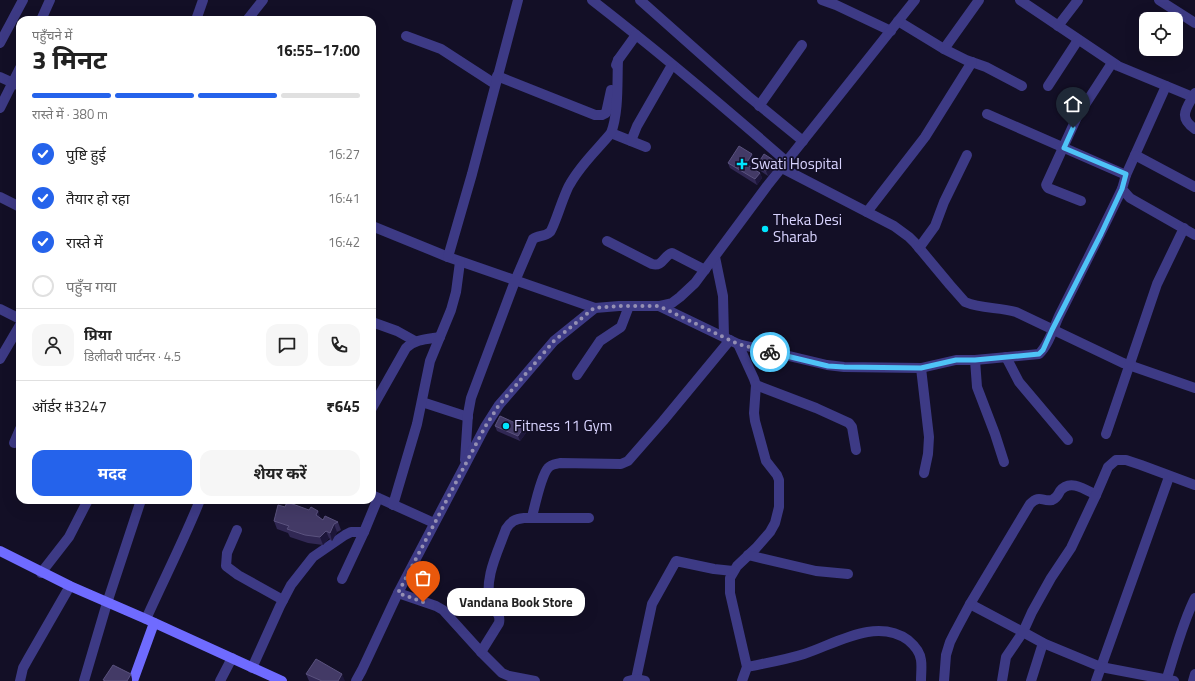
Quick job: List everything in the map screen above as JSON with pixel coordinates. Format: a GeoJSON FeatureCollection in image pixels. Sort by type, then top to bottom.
{"type":"FeatureCollection","features":[{"type":"Feature","properties":{"kind":"main road"},"geometry":{"type":"LineString","coordinates":[[0,551],[41,573],[282,681]]}},
{"type":"Feature","properties":{"kind":"main road"},"geometry":{"type":"LineString","coordinates":[[133,681],[150,621]]}},
{"type":"Feature","properties":{"kind":"street"},"geometry":{"type":"LineString","coordinates":[[0,44],[23,0]]}},
{"type":"Feature","properties":{"kind":"street"},"geometry":{"type":"LineString","coordinates":[[43,16],[50,0]]}},
{"type":"Feature","properties":{"kind":"street"},"geometry":{"type":"LineString","coordinates":[[197,16],[203,0]]}},
{"type":"Feature","properties":{"kind":"street"},"geometry":{"type":"LineString","coordinates":[[250,16],[263,0]]}},
{"type":"Feature","properties":{"kind":"street"},"geometry":{"type":"LineString","coordinates":[[448,257],[472,174],[518,0]]}},
{"type":"Feature","properties":{"kind":"street"},"geometry":{"type":"LineString","coordinates":[[592,0],[747,127],[784,165],[899,229],[909,237],[965,302],[1012,311],[1129,365],[1195,388]]}},
{"type":"Feature","properties":{"kind":"street"},"geometry":{"type":"LineString","coordinates":[[640,0],[759,106],[803,141]]}},
{"type":"Feature","properties":{"kind":"street"},"geometry":{"type":"LineString","coordinates":[[822,0],[836,5],[890,31]]}},
{"type":"Feature","properties":{"kind":"street"},"geometry":{"type":"LineString","coordinates":[[376,228],[460,262],[594,308],[659,306],[672,302],[680,297],[695,283],[784,165],[915,0]]}},
{"type":"Feature","properties":{"kind":"street"},"geometry":{"type":"LineString","coordinates":[[944,49],[979,0]]}},
{"type":"Feature","properties":{"kind":"street"},"geometry":{"type":"LineString","coordinates":[[1020,0],[1112,63],[1166,86],[1194,95],[1185,110],[1184,116],[1186,121],[1195,129]]}},
{"type":"Feature","properties":{"kind":"street"},"geometry":{"type":"LineString","coordinates":[[1058,26],[1078,0]]}},
{"type":"Feature","properties":{"kind":"street"},"geometry":{"type":"LineString","coordinates":[[1159,0],[1194,20]]}},
{"type":"Feature","properties":{"kind":"street"},"geometry":{"type":"LineString","coordinates":[[898,21],[944,49],[986,67],[1022,86]]}},
{"type":"Feature","properties":{"kind":"street"},"geometry":{"type":"LineString","coordinates":[[406,36],[441,49],[496,80],[561,101],[589,113],[602,115],[608,108],[618,60],[636,35]]}},
{"type":"Feature","properties":{"kind":"street"},"geometry":{"type":"LineString","coordinates":[[1048,86],[1078,40]]}},
{"type":"Feature","properties":{"kind":"street"},"geometry":{"type":"LineString","coordinates":[[759,106],[802,45]]}},
{"type":"Feature","properties":{"kind":"street"},"geometry":{"type":"LineString","coordinates":[[465,465],[468,417],[472,398],[515,281],[533,239],[551,231],[563,198],[570,184],[582,165],[611,133],[616,112],[618,60]]}},
{"type":"Feature","properties":{"kind":"street"},"geometry":{"type":"LineString","coordinates":[[867,212],[925,137],[972,62]]}},
{"type":"Feature","properties":{"kind":"street"},"geometry":{"type":"LineString","coordinates":[[1081,201],[1046,186],[1082,109],[1112,63]]}},
{"type":"Feature","properties":{"kind":"street"},"geometry":{"type":"LineString","coordinates":[[631,142],[637,126],[672,65]]}},
{"type":"Feature","properties":{"kind":"street"},"geometry":{"type":"LineString","coordinates":[[0,77],[16,85]]}},
{"type":"Feature","properties":{"kind":"street"},"geometry":{"type":"LineString","coordinates":[[0,108],[16,86]]}},
{"type":"Feature","properties":{"kind":"street"},"geometry":{"type":"LineString","coordinates":[[659,306],[731,340],[828,366],[921,368],[956,360],[975,360],[1039,354],[1043,350],[1101,234],[1122,189],[1126,174],[1166,86]]}},
{"type":"Feature","properties":{"kind":"street"},"geometry":{"type":"LineString","coordinates":[[987,114],[1126,174]]}},
{"type":"Feature","properties":{"kind":"street"},"geometry":{"type":"LineString","coordinates":[[611,133],[646,147]]}},
{"type":"Feature","properties":{"kind":"street"},"geometry":{"type":"LineString","coordinates":[[919,248],[935,226],[944,202],[966,155]]}},
{"type":"Feature","properties":{"kind":"street"},"geometry":{"type":"LineString","coordinates":[[1135,155],[1195,186]]}},
{"type":"Feature","properties":{"kind":"street"},"geometry":{"type":"LineString","coordinates":[[1122,189],[1130,198],[1195,235]]}},
{"type":"Feature","properties":{"kind":"street"},"geometry":{"type":"LineString","coordinates":[[0,197],[16,204]]}},
{"type":"Feature","properties":{"kind":"street"},"geometry":{"type":"LineString","coordinates":[[1106,434],[1157,284],[1184,228]]}},
{"type":"Feature","properties":{"kind":"street"},"geometry":{"type":"LineString","coordinates":[[607,241],[652,264],[660,264],[666,256],[672,253],[705,270]]}},
{"type":"Feature","properties":{"kind":"street"},"geometry":{"type":"LineString","coordinates":[[715,257],[731,340],[756,385],[754,413],[755,421],[766,461],[779,480],[779,507],[776,523],[770,532],[733,571],[729,584],[747,667],[742,681]]}},
{"type":"Feature","properties":{"kind":"street"},"geometry":{"type":"LineString","coordinates":[[393,505],[417,424],[430,361],[451,310],[456,292],[460,262]]}},
{"type":"Feature","properties":{"kind":"street"},"geometry":{"type":"LineString","coordinates":[[577,375],[600,341],[621,327],[629,306]]}},
{"type":"Feature","properties":{"kind":"street"},"geometry":{"type":"LineString","coordinates":[[356,681],[398,593],[434,523],[485,427],[499,405],[554,341],[594,308]]}},
{"type":"Feature","properties":{"kind":"street"},"geometry":{"type":"LineString","coordinates":[[0,309],[16,317]]}},
{"type":"Feature","properties":{"kind":"street"},"geometry":{"type":"LineString","coordinates":[[376,323],[397,331],[415,341]]}},
{"type":"Feature","properties":{"kind":"street"},"geometry":{"type":"LineString","coordinates":[[0,359],[16,332]]}},
{"type":"Feature","properties":{"kind":"street"},"geometry":{"type":"LineString","coordinates":[[376,401],[406,348],[415,341],[440,337]]}},
{"type":"Feature","properties":{"kind":"street"},"geometry":{"type":"LineString","coordinates":[[532,517],[544,476],[551,465],[560,463],[621,464],[628,461],[731,340]]}},
{"type":"Feature","properties":{"kind":"street"},"geometry":{"type":"LineString","coordinates":[[1006,357],[1019,382],[1068,440]]}},
{"type":"Feature","properties":{"kind":"street"},"geometry":{"type":"LineString","coordinates":[[975,360],[977,387],[1004,462]]}},
{"type":"Feature","properties":{"kind":"street"},"geometry":{"type":"LineString","coordinates":[[921,368],[929,437],[928,454],[924,473]]}},
{"type":"Feature","properties":{"kind":"street"},"geometry":{"type":"LineString","coordinates":[[756,385],[816,408],[849,423],[852,427],[856,450]]}},
{"type":"Feature","properties":{"kind":"street"},"geometry":{"type":"LineString","coordinates":[[422,402],[468,417]]}},
{"type":"Feature","properties":{"kind":"street"},"geometry":{"type":"LineString","coordinates":[[14,443],[16,438]]}},
{"type":"Feature","properties":{"kind":"street"},"geometry":{"type":"LineString","coordinates":[[1002,681],[1006,656],[1023,632],[1051,578],[1071,548],[1108,467],[1116,460],[1126,460],[1195,485]]}},
{"type":"Feature","properties":{"kind":"street"},"geometry":{"type":"LineString","coordinates":[[1096,681],[1169,476]]}},
{"type":"Feature","properties":{"kind":"street"},"geometry":{"type":"LineString","coordinates":[[944,681],[946,655],[950,642],[970,604],[1034,499],[1040,498],[1050,500],[1056,498],[1065,486],[1070,484],[1081,487],[1096,495]]}},
{"type":"Feature","properties":{"kind":"street"},"geometry":{"type":"LineString","coordinates":[[376,496],[434,523]]}},
{"type":"Feature","properties":{"kind":"street"},"geometry":{"type":"LineString","coordinates":[[41,573],[69,537],[86,504]]}},
{"type":"Feature","properties":{"kind":"street"},"geometry":{"type":"LineString","coordinates":[[84,681],[107,603],[140,504]]}},
{"type":"Feature","properties":{"kind":"street"},"geometry":{"type":"LineString","coordinates":[[150,621],[166,574],[198,504]]}},
{"type":"Feature","properties":{"kind":"street"},"geometry":{"type":"LineString","coordinates":[[342,579],[364,532],[373,504]]}},
{"type":"Feature","properties":{"kind":"street"},"geometry":{"type":"LineString","coordinates":[[481,652],[499,623],[499,614],[490,606],[490,579],[492,564],[506,528],[510,523],[514,520],[532,517],[589,518]]}},
{"type":"Feature","properties":{"kind":"street"},"geometry":{"type":"LineString","coordinates":[[237,530],[228,553],[226,566],[238,575],[283,600]]}},
{"type":"Feature","properties":{"kind":"street"},"geometry":{"type":"LineString","coordinates":[[252,668],[291,585],[312,558],[351,532],[364,532]]}},
{"type":"Feature","properties":{"kind":"street"},"geometry":{"type":"LineString","coordinates":[[748,555],[816,570],[848,574]]}},
{"type":"Feature","properties":{"kind":"street"},"geometry":{"type":"LineString","coordinates":[[636,680],[652,604],[676,561],[714,569],[733,571]]}},
{"type":"Feature","properties":{"kind":"street"},"geometry":{"type":"LineString","coordinates":[[20,681],[28,659],[70,586]]}},
{"type":"Feature","properties":{"kind":"street"},"geometry":{"type":"LineString","coordinates":[[398,593],[436,606],[443,610],[502,673],[509,676],[535,681]]}},
{"type":"Feature","properties":{"kind":"street"},"geometry":{"type":"LineString","coordinates":[[970,604],[1043,643],[1101,667],[1169,680],[1190,609],[1195,598]]}},
{"type":"Feature","properties":{"kind":"street"},"geometry":{"type":"LineString","coordinates":[[747,667],[802,655],[854,636],[883,630],[903,637],[917,648],[921,660],[921,681]]}},
{"type":"Feature","properties":{"kind":"street"},"geometry":{"type":"LineString","coordinates":[[1031,681],[1043,643]]}},
{"type":"Feature","properties":{"kind":"street"},"geometry":{"type":"LineString","coordinates":[[220,681],[232,658]]}},
{"type":"Feature","properties":{"kind":"street"},"geometry":{"type":"LineString","coordinates":[[1194,681],[1195,674]]}},
{"type":"Feature","properties":{"kind":"building"},"geometry":{"type":"Polygon","coordinates":[[[739,146],[752,154],[746,164],[760,173],[755,179],[728,163],[739,146]]]}},
{"type":"Feature","properties":{"kind":"building"},"geometry":{"type":"Polygon","coordinates":[[[764,154],[775,161],[766,171],[757,165],[764,154]]]}},
{"type":"Feature","properties":{"kind":"building"},"geometry":{"type":"Polygon","coordinates":[[[500,416],[524,427],[518,436],[495,426],[500,416]]]}},
{"type":"Feature","properties":{"kind":"building"},"geometry":{"type":"Polygon","coordinates":[[[286,504],[292,504],[309,510],[311,507],[318,511],[316,515],[323,520],[325,516],[338,522],[334,524],[330,533],[326,531],[320,537],[305,535],[287,529],[289,526],[274,521],[278,505],[285,507],[286,504]]]}},
{"type":"Feature","properties":{"kind":"building"},"geometry":{"type":"Polygon","coordinates":[[[418,568],[432,575],[425,589],[410,583],[418,568]]]}},
{"type":"Feature","properties":{"kind":"building"},"geometry":{"type":"Polygon","coordinates":[[[316,659],[342,674],[338,681],[322,681],[306,674],[316,659]]]}},
{"type":"Feature","properties":{"kind":"building"},"geometry":{"type":"Polygon","coordinates":[[[113,665],[131,674],[127,681],[103,680],[113,665]]]}},
{"type":"Feature","properties":{"kind":"way so far"},"geometry":{"type":"LineString","coordinates":[[423,602],[398,593],[485,427],[499,405],[554,341],[594,308],[619,306],[659,306],[738,344],[770,352]]}},
{"type":"Feature","properties":{"kind":"place","name":"Swati Hospital"},"geometry":{"type":"Point","coordinates":[742,164]}},
{"type":"Feature","properties":{"kind":"place","name":"Theka Desi Sharab"},"geometry":{"type":"Point","coordinates":[765,229]}},
{"type":"Feature","properties":{"kind":"place","name":"Fitness 11 Gym"},"geometry":{"type":"Point","coordinates":[506,426]}},
{"type":"Feature","properties":{"kind":"place","name":"Vandana Book Store"},"geometry":{"type":"Point","coordinates":[423,602]}},
{"type":"Feature","properties":{"kind":"route"},"geometry":{"type":"LineString","coordinates":[[770,352],[828,366],[921,368],[956,360],[975,360],[1039,354],[1043,350],[1101,234],[1122,189],[1126,174],[1064,148],[1073,128]]}}]}
